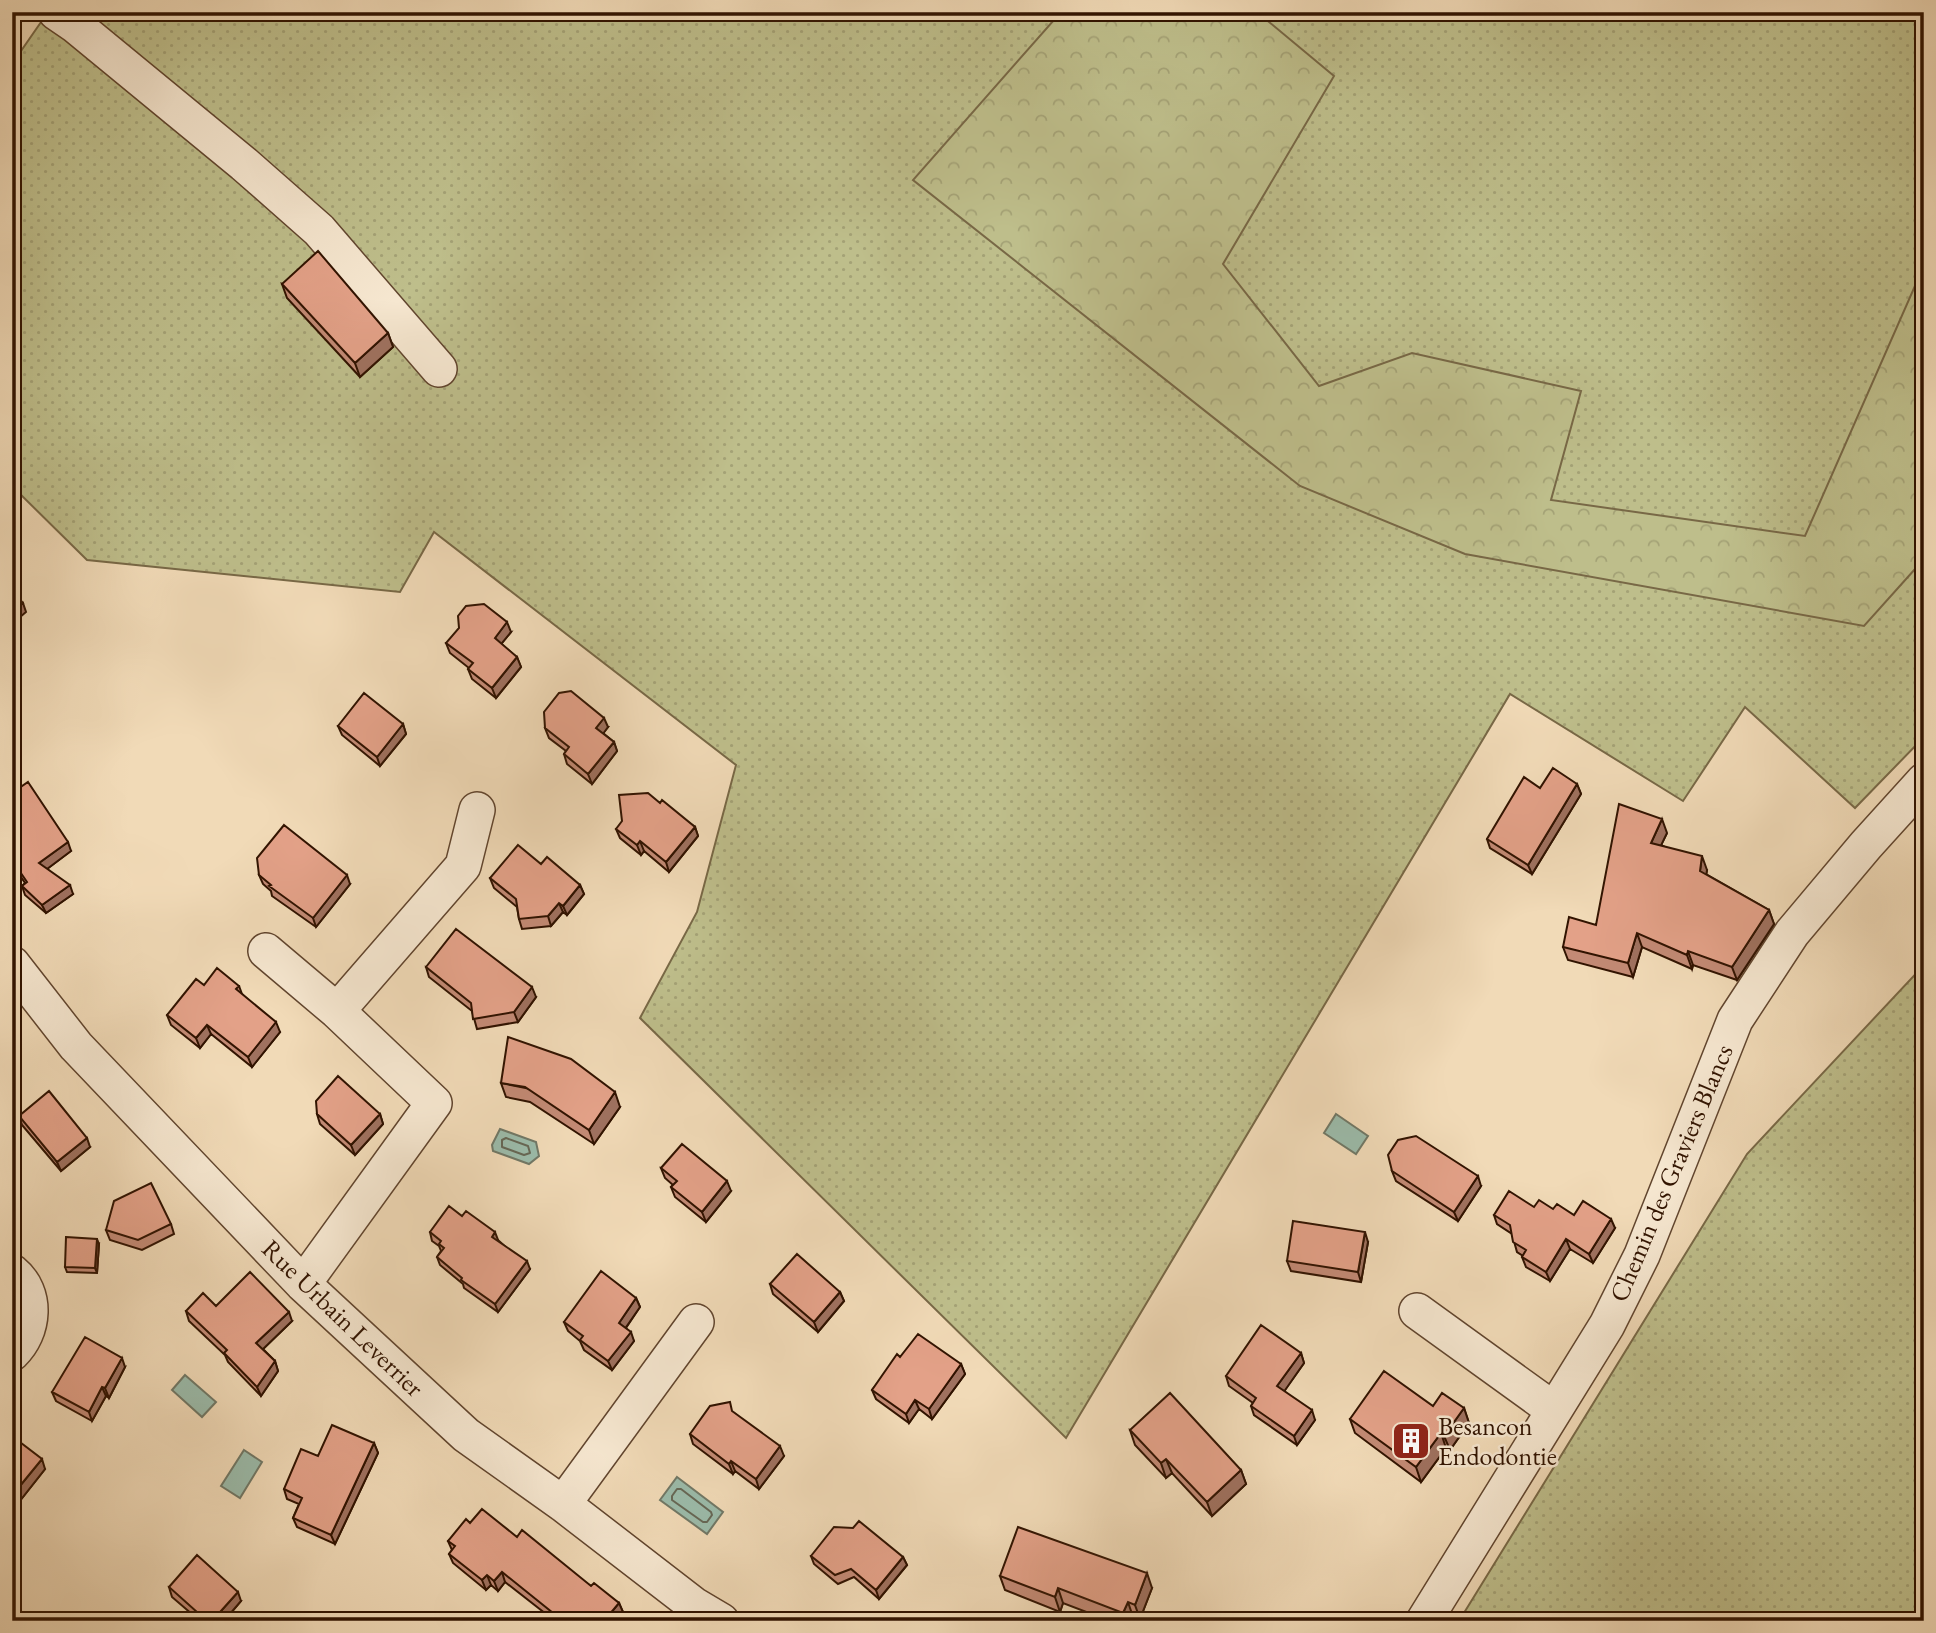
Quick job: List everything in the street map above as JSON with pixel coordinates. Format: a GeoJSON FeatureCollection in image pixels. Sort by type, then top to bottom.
{"type":"FeatureCollection","features":[{"type":"Feature","properties":{"kind":"street"},"geometry":{"type":"LineString","coordinates":[[56,12],[244,164],[319,230],[439,369]]}},
{"type":"Feature","properties":{"kind":"street","name":"Chemin des Graviers Blancs"},"geometry":{"type":"LineString","coordinates":[[1424,1621],[1607,1325],[1642,1255],[1735,1020],[1792,933],[1866,845],[1924,782]]}},
{"type":"Feature","properties":{"kind":"street"},"geometry":{"type":"LineString","coordinates":[[337,1011],[463,866],[477,810]]}},
{"type":"Feature","properties":{"kind":"street"},"geometry":{"type":"LineString","coordinates":[[265,951],[337,1011],[435,1103],[303,1284]]}},
{"type":"Feature","properties":{"kind":"street","name":"Rue Urbain Leverrier"},"geometry":{"type":"LineString","coordinates":[[12,964],[76,1046],[303,1284],[466,1435],[564,1504],[694,1605],[722,1621]]}},
{"type":"Feature","properties":{"kind":"street"},"geometry":{"type":"LineString","coordinates":[[12,1272],[27,1292],[31,1310],[29,1328],[21,1345],[12,1353]]}},
{"type":"Feature","properties":{"kind":"street"},"geometry":{"type":"LineString","coordinates":[[1417,1311],[1554,1410]]}},
{"type":"Feature","properties":{"kind":"street"},"geometry":{"type":"LineString","coordinates":[[564,1504],[696,1322]]}},
{"type":"Feature","properties":{"kind":"green space"},"geometry":{"type":"Polygon","coordinates":[[[48,12],[1924,12],[1924,737],[1855,808],[1745,707],[1683,801],[1510,694],[1066,1438],[640,1018],[697,912],[736,765],[434,532],[400,592],[87,560],[12,486],[12,64],[48,12]]]}},
{"type":"Feature","properties":{"kind":"green space"},"geometry":{"type":"Polygon","coordinates":[[[1061,12],[1257,12],[1334,76],[1223,264],[1319,386],[1412,353],[1581,391],[1551,500],[1805,536],[1918,279],[1924,279],[1924,559],[1864,626],[1465,554],[1300,486],[913,180],[1061,12]]]}},
{"type":"Feature","properties":{"kind":"green space"},"geometry":{"type":"Polygon","coordinates":[[[1924,965],[1924,1621],[1459,1621],[1747,1154],[1924,965]]]}},
{"type":"Feature","properties":{"kind":"water"},"geometry":{"type":"Polygon","coordinates":[[[1336,1114],[1368,1136],[1356,1154],[1324,1133],[1336,1114]]]}},
{"type":"Feature","properties":{"kind":"water"},"geometry":{"type":"Polygon","coordinates":[[[500,1129],[536,1142],[539,1156],[529,1164],[493,1151],[492,1145],[500,1129]]]}},
{"type":"Feature","properties":{"kind":"water"},"geometry":{"type":"Polygon","coordinates":[[[185,1375],[216,1402],[202,1417],[172,1390],[185,1375]]]}},
{"type":"Feature","properties":{"kind":"water"},"geometry":{"type":"Polygon","coordinates":[[[244,1450],[262,1462],[240,1498],[221,1486],[244,1450]]]}},
{"type":"Feature","properties":{"kind":"water"},"geometry":{"type":"Polygon","coordinates":[[[677,1477],[723,1512],[707,1534],[660,1500],[677,1477]]]}},
{"type":"Feature","properties":{"kind":"building"},"geometry":{"type":"Polygon","coordinates":[[[318,251],[388,333],[355,363],[282,284],[318,251]]]}},
{"type":"Feature","properties":{"kind":"building"},"geometry":{"type":"Polygon","coordinates":[[[12,590],[23,603],[12,612],[12,590]]]}},
{"type":"Feature","properties":{"kind":"building"},"geometry":{"type":"Polygon","coordinates":[[[484,604],[507,622],[495,638],[517,657],[492,688],[468,669],[473,663],[446,643],[459,628],[458,616],[466,606],[484,604]]]}},
{"type":"Feature","properties":{"kind":"building"},"geometry":{"type":"Polygon","coordinates":[[[571,691],[604,718],[596,728],[614,742],[588,774],[564,754],[569,747],[545,728],[544,712],[559,693],[571,691]]]}},
{"type":"Feature","properties":{"kind":"building"},"geometry":{"type":"Polygon","coordinates":[[[364,693],[403,724],[377,757],[338,726],[364,693]]]}},
{"type":"Feature","properties":{"kind":"building"},"geometry":{"type":"Polygon","coordinates":[[[1553,768],[1577,784],[1528,865],[1487,839],[1524,777],[1540,788],[1553,768]]]}},
{"type":"Feature","properties":{"kind":"building"},"geometry":{"type":"Polygon","coordinates":[[[28,782],[68,842],[39,863],[70,885],[42,905],[22,886],[27,882],[12,860],[12,793],[28,782]]]}},
{"type":"Feature","properties":{"kind":"building"},"geometry":{"type":"Polygon","coordinates":[[[648,793],[660,803],[662,800],[695,827],[666,862],[640,841],[637,845],[616,829],[622,821],[619,795],[648,793]]]}},
{"type":"Feature","properties":{"kind":"building"},"geometry":{"type":"Polygon","coordinates":[[[1619,804],[1662,819],[1651,843],[1702,856],[1700,871],[1769,910],[1732,967],[1688,951],[1687,955],[1637,933],[1628,963],[1563,947],[1569,917],[1596,925],[1619,804]]]}},
{"type":"Feature","properties":{"kind":"building"},"geometry":{"type":"Polygon","coordinates":[[[284,825],[347,875],[313,918],[269,886],[271,885],[259,875],[257,858],[284,825]]]}},
{"type":"Feature","properties":{"kind":"building"},"geometry":{"type":"Polygon","coordinates":[[[518,845],[541,864],[547,857],[580,885],[563,906],[559,903],[548,916],[519,919],[516,899],[490,878],[518,845]]]}},
{"type":"Feature","properties":{"kind":"building"},"geometry":{"type":"Polygon","coordinates":[[[456,929],[532,987],[514,1012],[473,1019],[471,1003],[426,967],[456,929]]]}},
{"type":"Feature","properties":{"kind":"building"},"geometry":{"type":"Polygon","coordinates":[[[217,968],[239,986],[236,989],[276,1022],[248,1057],[207,1025],[196,1038],[167,1015],[196,979],[204,985],[217,968]]]}},
{"type":"Feature","properties":{"kind":"building"},"geometry":{"type":"Polygon","coordinates":[[[508,1037],[571,1059],[615,1092],[589,1130],[525,1087],[501,1083],[508,1037]]]}},
{"type":"Feature","properties":{"kind":"building"},"geometry":{"type":"Polygon","coordinates":[[[338,1076],[380,1114],[351,1145],[317,1114],[316,1101],[338,1076]]]}},
{"type":"Feature","properties":{"kind":"building"},"geometry":{"type":"Polygon","coordinates":[[[49,1091],[87,1138],[57,1162],[19,1116],[49,1091]]]}},
{"type":"Feature","properties":{"kind":"building"},"geometry":{"type":"Polygon","coordinates":[[[1416,1136],[1478,1176],[1454,1212],[1392,1171],[1388,1155],[1398,1140],[1416,1136]]]}},
{"type":"Feature","properties":{"kind":"building"},"geometry":{"type":"Polygon","coordinates":[[[682,1144],[727,1181],[702,1212],[671,1187],[677,1181],[661,1168],[682,1144]]]}},
{"type":"Feature","properties":{"kind":"building"},"geometry":{"type":"Polygon","coordinates":[[[151,1183],[171,1224],[138,1240],[106,1230],[114,1201],[151,1183]]]}},
{"type":"Feature","properties":{"kind":"building"},"geometry":{"type":"Polygon","coordinates":[[[1509,1191],[1534,1207],[1539,1200],[1553,1209],[1557,1204],[1574,1215],[1583,1201],[1611,1219],[1589,1254],[1566,1239],[1546,1272],[1522,1257],[1526,1250],[1513,1242],[1510,1225],[1494,1215],[1509,1191]]]}},
{"type":"Feature","properties":{"kind":"building"},"geometry":{"type":"Polygon","coordinates":[[[449,1206],[462,1216],[466,1211],[495,1232],[492,1237],[527,1261],[495,1304],[461,1280],[462,1278],[437,1257],[444,1248],[439,1244],[441,1241],[430,1232],[449,1206]]]}},
{"type":"Feature","properties":{"kind":"building"},"geometry":{"type":"Polygon","coordinates":[[[1293,1221],[1365,1232],[1358,1272],[1287,1261],[1293,1221]]]}},
{"type":"Feature","properties":{"kind":"building"},"geometry":{"type":"Polygon","coordinates":[[[66,1237],[97,1239],[95,1268],[65,1267],[66,1237]]]}},
{"type":"Feature","properties":{"kind":"building"},"geometry":{"type":"Polygon","coordinates":[[[797,1254],[840,1292],[814,1322],[770,1284],[797,1254]]]}},
{"type":"Feature","properties":{"kind":"building"},"geometry":{"type":"Polygon","coordinates":[[[601,1271],[636,1298],[619,1323],[631,1332],[608,1361],[580,1340],[583,1336],[564,1322],[601,1271]]]}},
{"type":"Feature","properties":{"kind":"building"},"geometry":{"type":"Polygon","coordinates":[[[250,1272],[289,1312],[256,1343],[275,1361],[257,1387],[224,1353],[227,1350],[186,1311],[203,1293],[216,1306],[250,1272]]]}},
{"type":"Feature","properties":{"kind":"building"},"geometry":{"type":"Polygon","coordinates":[[[1261,1325],[1301,1353],[1277,1386],[1312,1410],[1294,1436],[1251,1406],[1256,1398],[1226,1376],[1261,1325]]]}},
{"type":"Feature","properties":{"kind":"building"},"geometry":{"type":"Polygon","coordinates":[[[918,1334],[961,1364],[929,1409],[915,1400],[906,1414],[872,1390],[897,1354],[900,1357],[918,1334]]]}},
{"type":"Feature","properties":{"kind":"building"},"geometry":{"type":"Polygon","coordinates":[[[85,1337],[122,1358],[89,1412],[52,1392],[85,1337]]]}},
{"type":"Feature","properties":{"kind":"building","name":"Besancon Endodontie"},"geometry":{"type":"Polygon","coordinates":[[[1384,1371],[1433,1406],[1442,1393],[1464,1408],[1444,1436],[1441,1433],[1416,1467],[1350,1419],[1384,1371]]]}},
{"type":"Feature","properties":{"kind":"building"},"geometry":{"type":"Polygon","coordinates":[[[1170,1393],[1241,1470],[1207,1502],[1166,1459],[1161,1463],[1130,1430],[1170,1393]]]}},
{"type":"Feature","properties":{"kind":"building"},"geometry":{"type":"Polygon","coordinates":[[[730,1402],[732,1411],[780,1446],[756,1479],[731,1461],[729,1464],[690,1434],[710,1406],[730,1402]]]}},
{"type":"Feature","properties":{"kind":"building"},"geometry":{"type":"Polygon","coordinates":[[[332,1425],[374,1443],[331,1535],[293,1518],[302,1498],[284,1489],[301,1449],[318,1456],[332,1425]]]}},
{"type":"Feature","properties":{"kind":"building"},"geometry":{"type":"Polygon","coordinates":[[[12,1436],[42,1459],[15,1492],[12,1490],[12,1436]]]}},
{"type":"Feature","properties":{"kind":"building"},"geometry":{"type":"Polygon","coordinates":[[[482,1509],[517,1537],[522,1530],[591,1586],[594,1583],[619,1603],[604,1621],[563,1621],[502,1572],[494,1581],[487,1575],[482,1580],[449,1554],[455,1546],[448,1541],[466,1519],[470,1523],[482,1509]]]}},
{"type":"Feature","properties":{"kind":"building"},"geometry":{"type":"Polygon","coordinates":[[[859,1521],[903,1557],[876,1590],[851,1569],[835,1575],[811,1556],[834,1527],[853,1528],[859,1521]]]}},
{"type":"Feature","properties":{"kind":"building"},"geometry":{"type":"Polygon","coordinates":[[[1018,1527],[1147,1573],[1135,1605],[1128,1602],[1123,1613],[1058,1588],[1055,1597],[1000,1576],[1018,1527]]]}},
{"type":"Feature","properties":{"kind":"building"},"geometry":{"type":"Polygon","coordinates":[[[197,1555],[238,1592],[212,1621],[207,1621],[169,1587],[197,1555]]]}},
{"type":"Feature","properties":{"kind":"place","name":"Besancon Endodontie"},"geometry":{"type":"Point","coordinates":[1411,1441]}}]}
